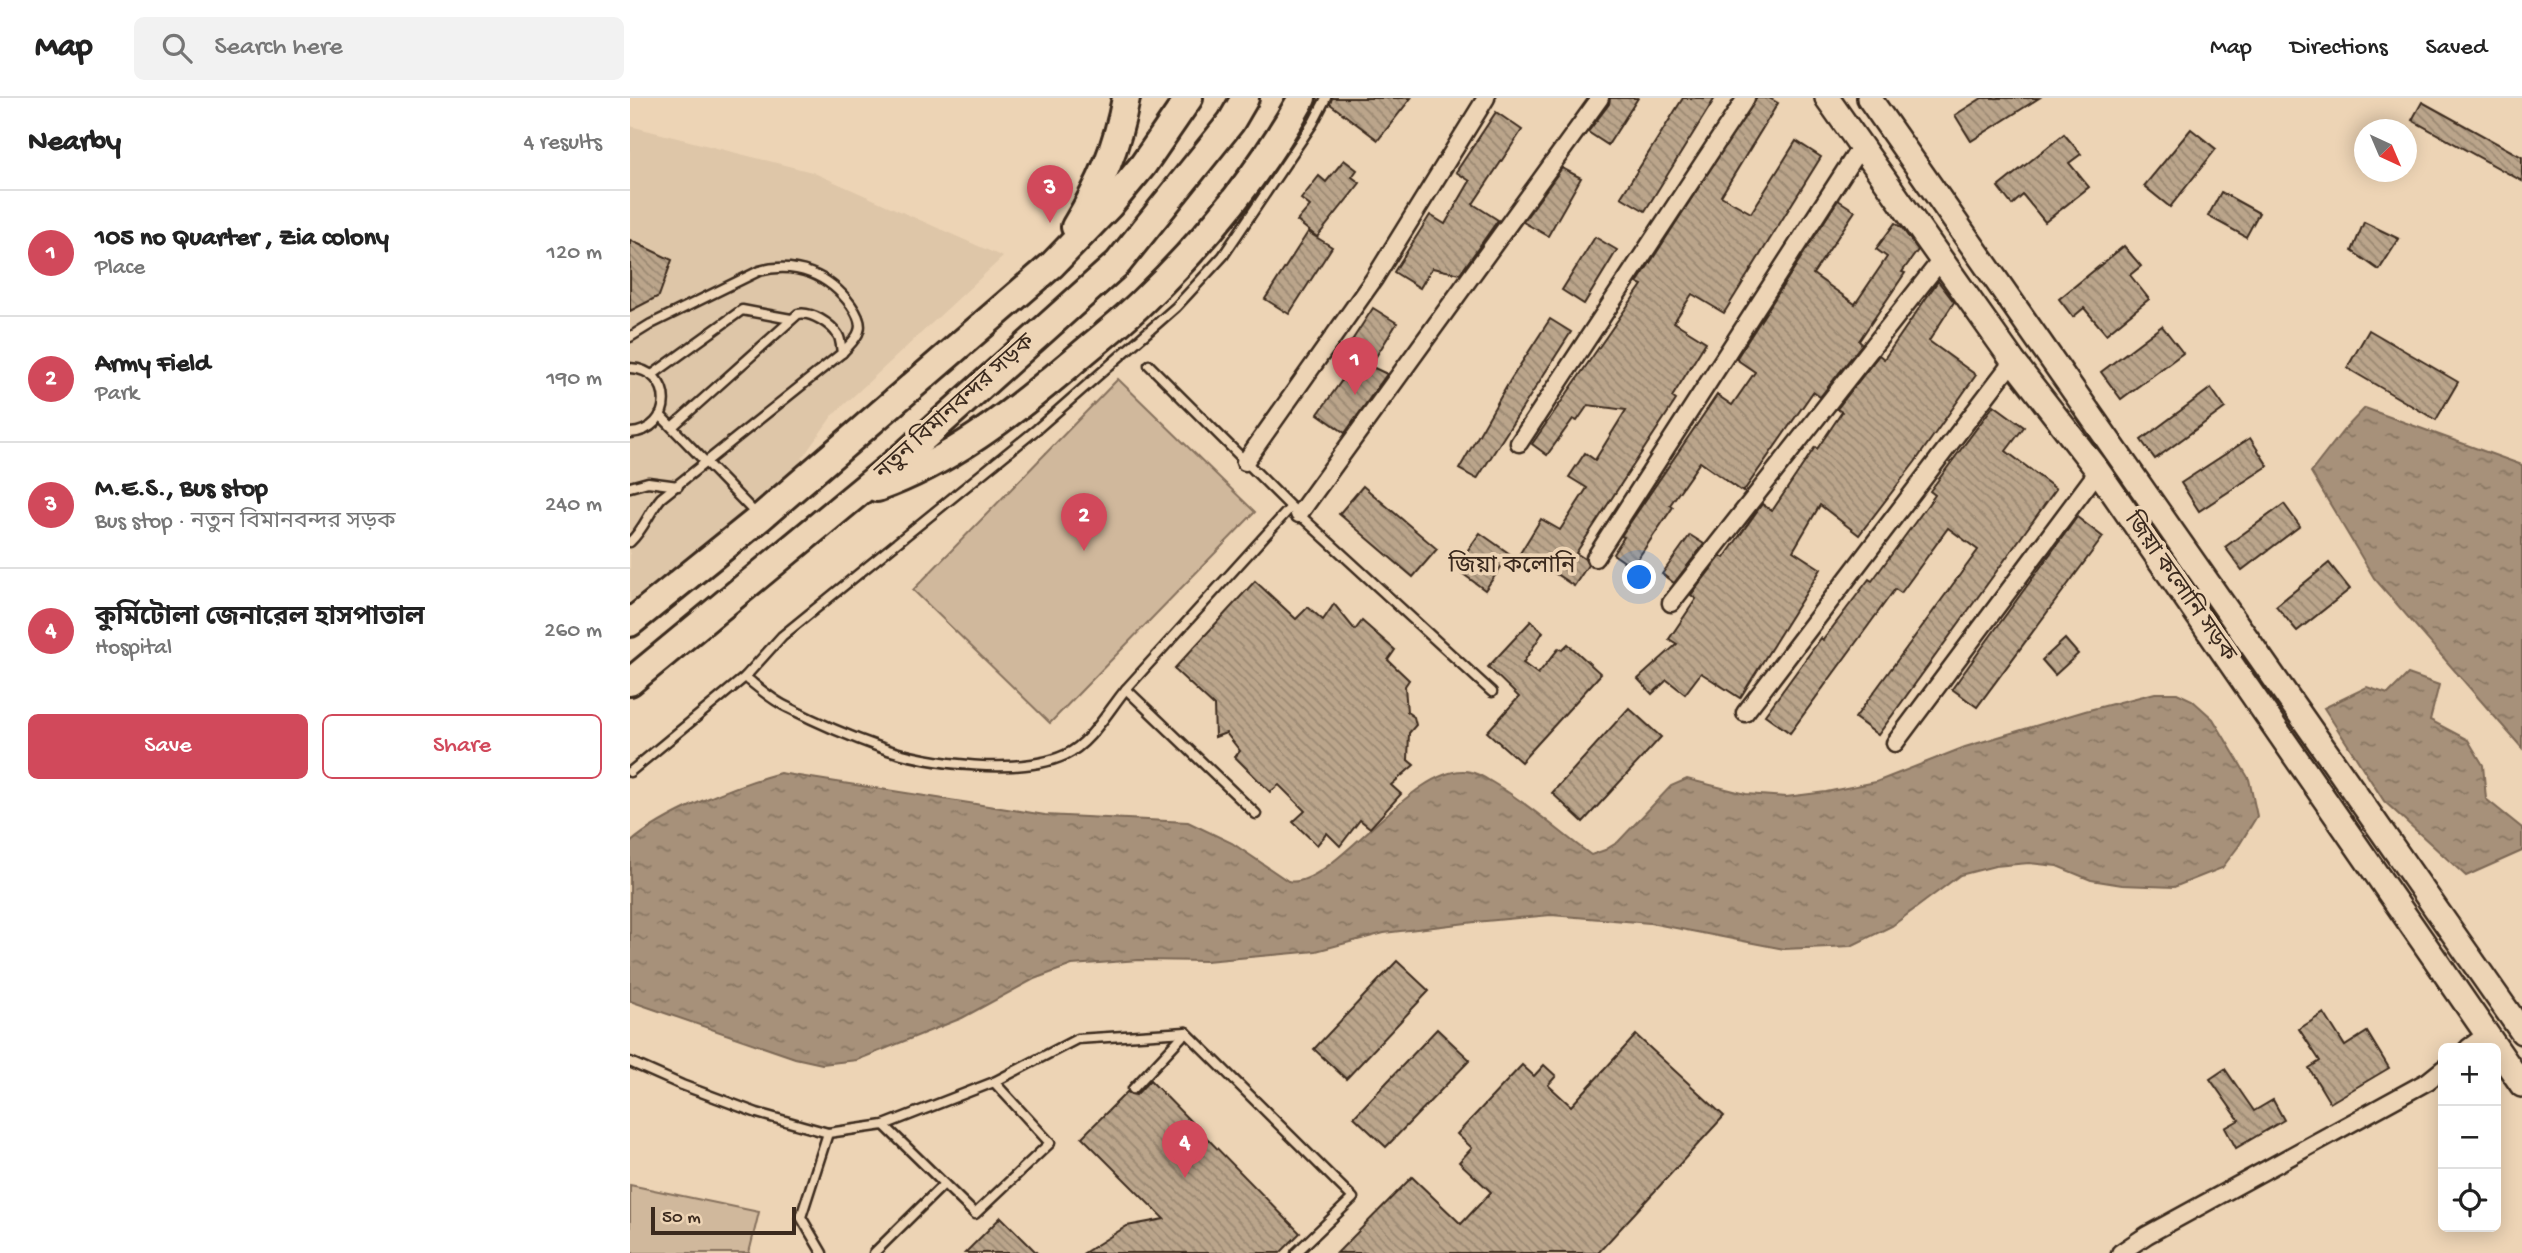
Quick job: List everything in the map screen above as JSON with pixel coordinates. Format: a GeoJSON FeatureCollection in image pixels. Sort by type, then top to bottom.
{"type":"FeatureCollection","features":[{"type":"Feature","properties":{"kind":"highway"},"geometry":{"type":"LineString","coordinates":[[1052,265],[1106,171],[1117,143],[1126,98]]}},
{"type":"Feature","properties":{"kind":"highway","name":"নতুন বিমানবন্দর সড়ক"},"geometry":{"type":"LineString","coordinates":[[638,613],[760,518],[1052,265],[1135,175],[1189,98]]}},
{"type":"Feature","properties":{"kind":"highway","name":"নতুন বিমানবন্দর সড়ক"},"geometry":{"type":"LineString","coordinates":[[630,682],[858,495],[1118,263],[1216,142],[1245,98]]}},
{"type":"Feature","properties":{"kind":"highway"},"geometry":{"type":"LineString","coordinates":[[858,495],[936,462],[978,437],[1025,402],[1144,301],[1200,242],[1270,151],[1302,98]]}},
{"type":"Feature","properties":{"kind":"main road","name":"জিয়া কলোনি সড়ক"},"geometry":{"type":"LineString","coordinates":[[1827,98],[2013,361],[2098,471],[2522,1085]]}},
{"type":"Feature","properties":{"kind":"main road","name":"জিয়া কলোনি সড়ক"},"geometry":{"type":"LineString","coordinates":[[1869,98],[2522,1032]]}},
{"type":"Feature","properties":{"kind":"street"},"geometry":{"type":"LineString","coordinates":[[1245,462],[1374,279],[1486,98]]}},
{"type":"Feature","properties":{"kind":"street"},"geometry":{"type":"LineString","coordinates":[[1295,510],[1600,98]]}},
{"type":"Feature","properties":{"kind":"street"},"geometry":{"type":"LineString","coordinates":[[1519,443],[1746,98]]}},
{"type":"Feature","properties":{"kind":"street"},"geometry":{"type":"LineString","coordinates":[[1595,558],[1861,146]]}},
{"type":"Feature","properties":{"kind":"street"},"geometry":{"type":"LineString","coordinates":[[1671,603],[1941,260]]}},
{"type":"Feature","properties":{"kind":"street"},"geometry":{"type":"LineString","coordinates":[[1745,713],[2013,361]]}},
{"type":"Feature","properties":{"kind":"street"},"geometry":{"type":"LineString","coordinates":[[1895,743],[2098,471]]}},
{"type":"Feature","properties":{"kind":"street"},"geometry":{"type":"LineString","coordinates":[[2475,1043],[2487,1034]]}},
{"type":"Feature","properties":{"kind":"street"},"geometry":{"type":"LineString","coordinates":[[2120,1253],[2438,1073]]}},
{"type":"Feature","properties":{"kind":"lane"},"geometry":{"type":"LineString","coordinates":[[630,772],[745,677],[782,636],[1037,429],[1176,307],[1223,256],[1313,123],[1326,98]]}},
{"type":"Feature","properties":{"kind":"lane"},"geometry":{"type":"LineString","coordinates":[[630,337],[759,271],[774,267],[807,270],[824,278],[845,296],[855,310],[859,322],[858,335],[842,353],[654,506],[641,531],[630,542]]}},
{"type":"Feature","properties":{"kind":"lane"},"geometry":{"type":"LineString","coordinates":[[652,375],[742,310],[791,319]]}},
{"type":"Feature","properties":{"kind":"lane"},"geometry":{"type":"LineString","coordinates":[[672,427],[791,319],[803,312],[817,317],[838,335],[842,353]]}},
{"type":"Feature","properties":{"kind":"lane"},"geometry":{"type":"LineString","coordinates":[[1149,366],[1295,510],[1492,692]]}},
{"type":"Feature","properties":{"kind":"lane"},"geometry":{"type":"LineString","coordinates":[[630,368],[640,368],[652,375],[663,393],[660,415],[645,430],[630,433]]}},
{"type":"Feature","properties":{"kind":"lane"},"geometry":{"type":"LineString","coordinates":[[660,415],[760,518]]}},
{"type":"Feature","properties":{"kind":"lane"},"geometry":{"type":"LineString","coordinates":[[630,487],[648,482],[678,486]]}},
{"type":"Feature","properties":{"kind":"lane"},"geometry":{"type":"LineString","coordinates":[[745,677],[786,707],[882,748],[916,757],[996,767],[1019,767],[1066,755],[1082,743],[1126,690],[1295,510]]}},
{"type":"Feature","properties":{"kind":"lane"},"geometry":{"type":"LineString","coordinates":[[1126,690],[1256,814]]}},
{"type":"Feature","properties":{"kind":"lane"},"geometry":{"type":"LineString","coordinates":[[1133,1089],[1186,1032]]}},
{"type":"Feature","properties":{"kind":"lane"},"geometry":{"type":"LineString","coordinates":[[630,1062],[757,1113],[828,1133],[884,1125],[994,1082],[1077,1039],[1186,1032],[1353,1198],[1296,1253]]}},
{"type":"Feature","properties":{"kind":"lane"},"geometry":{"type":"LineString","coordinates":[[884,1125],[975,1214],[1050,1143],[994,1082]]}},
{"type":"Feature","properties":{"kind":"lane"},"geometry":{"type":"LineString","coordinates":[[822,1253],[801,1217],[828,1133]]}},
{"type":"Feature","properties":{"kind":"lane"},"geometry":{"type":"LineString","coordinates":[[874,1253],[944,1184]]}},
{"type":"Feature","properties":{"kind":"shaded area"},"geometry":{"type":"Polygon","coordinates":[[[630,126],[812,172],[1003,257],[832,416],[760,518],[630,601],[630,126]]]}},
{"type":"Feature","properties":{"kind":"shaded area"},"geometry":{"type":"Polygon","coordinates":[[[1118,379],[1255,512],[1050,723],[913,590],[1118,379]]]}},
{"type":"Feature","properties":{"kind":"shaded area"},"geometry":{"type":"Polygon","coordinates":[[[630,1185],[759,1212],[749,1253],[630,1253],[630,1185]]]}},
{"type":"Feature","properties":{"kind":"water"},"geometry":{"type":"Polygon","coordinates":[[[2365,408],[2522,465],[2522,748],[2374,578],[2311,472],[2365,408]]]}},
{"type":"Feature","properties":{"kind":"water"},"geometry":{"type":"Polygon","coordinates":[[[2408,674],[2439,685],[2430,720],[2468,740],[2483,765],[2486,799],[2522,828],[2522,851],[2466,876],[2384,801],[2324,708],[2367,687],[2388,694],[2408,674]]]}},
{"type":"Feature","properties":{"kind":"water"},"geometry":{"type":"Polygon","coordinates":[[[2155,693],[2177,693],[2192,700],[2213,719],[2249,779],[2257,816],[2222,868],[2174,887],[2122,885],[2091,880],[2057,866],[2029,863],[1995,866],[1960,875],[1892,926],[1851,946],[1784,949],[1650,923],[1551,915],[1384,933],[1316,951],[1206,961],[1139,960],[1072,965],[1034,979],[962,1018],[857,1060],[822,1064],[795,1058],[630,1001],[630,843],[662,821],[701,801],[780,773],[1045,815],[1188,822],[1232,843],[1288,881],[1306,879],[1327,867],[1400,803],[1425,785],[1449,773],[1471,772],[1484,777],[1520,800],[1591,855],[1618,842],[1671,786],[1687,779],[1746,794],[1786,797],[1826,792],[1876,782],[1965,747],[2155,693]]]}},
{"type":"Feature","properties":{"kind":"building"},"geometry":{"type":"Polygon","coordinates":[[[1332,98],[1411,98],[1378,140],[1330,104],[1332,98]]]}},
{"type":"Feature","properties":{"kind":"building"},"geometry":{"type":"Polygon","coordinates":[[[1610,98],[1638,98],[1608,145],[1588,132],[1609,104],[1610,98]]]}},
{"type":"Feature","properties":{"kind":"building"},"geometry":{"type":"Polygon","coordinates":[[[1683,98],[1715,98],[1645,211],[1621,197],[1683,98]]]}},
{"type":"Feature","properties":{"kind":"building"},"geometry":{"type":"Polygon","coordinates":[[[1756,98],[1769,98],[1778,103],[1721,196],[1751,213],[1796,141],[1821,157],[1724,313],[1692,294],[1674,322],[1706,342],[1672,397],[1676,400],[1576,553],[1585,559],[1588,565],[1574,586],[1550,570],[1548,573],[1519,555],[1541,519],[1560,530],[1587,488],[1569,477],[1585,453],[1595,460],[1626,410],[1588,405],[1577,421],[1573,419],[1547,455],[1532,444],[1642,285],[1637,283],[1756,98]]]}},
{"type":"Feature","properties":{"kind":"building"},"geometry":{"type":"Polygon","coordinates":[[[1982,98],[2039,98],[1971,141],[1955,115],[1982,98]]]}},
{"type":"Feature","properties":{"kind":"building"},"geometry":{"type":"Polygon","coordinates":[[[2422,102],[2522,157],[2522,181],[2417,123],[2417,119],[2413,119],[2422,102]]]}},
{"type":"Feature","properties":{"kind":"building"},"geometry":{"type":"Polygon","coordinates":[[[1496,112],[1522,130],[1473,204],[1498,220],[1460,274],[1432,268],[1420,288],[1394,272],[1430,215],[1445,224],[1470,181],[1456,172],[1496,112]]]}},
{"type":"Feature","properties":{"kind":"building"},"geometry":{"type":"Polygon","coordinates":[[[2191,129],[2216,149],[2170,207],[2144,186],[2191,129]]]}},
{"type":"Feature","properties":{"kind":"building"},"geometry":{"type":"Polygon","coordinates":[[[2064,134],[2081,154],[2069,163],[2089,187],[2045,222],[2023,195],[2012,205],[1998,187],[2064,134]]]}},
{"type":"Feature","properties":{"kind":"building"},"geometry":{"type":"Polygon","coordinates":[[[1344,160],[1357,170],[1352,177],[1360,183],[1317,237],[1297,221],[1310,206],[1301,199],[1319,176],[1326,182],[1344,160]]]}},
{"type":"Feature","properties":{"kind":"building"},"geometry":{"type":"Polygon","coordinates":[[[1562,168],[1581,178],[1548,236],[1523,222],[1562,168]]]}},
{"type":"Feature","properties":{"kind":"building"},"geometry":{"type":"Polygon","coordinates":[[[2221,192],[2259,213],[2246,237],[2208,216],[2221,192]]]}},
{"type":"Feature","properties":{"kind":"building"},"geometry":{"type":"Polygon","coordinates":[[[1838,200],[1855,211],[1813,274],[1855,304],[1887,257],[1876,249],[1895,223],[1918,250],[1859,341],[1862,344],[1820,397],[1813,392],[1743,492],[1700,462],[1632,567],[1613,554],[1624,537],[1621,536],[1717,395],[1732,405],[1755,372],[1736,359],[1838,200]]]}},
{"type":"Feature","properties":{"kind":"building"},"geometry":{"type":"Polygon","coordinates":[[[2364,222],[2399,239],[2379,270],[2352,251],[2364,222]]]}},
{"type":"Feature","properties":{"kind":"building"},"geometry":{"type":"Polygon","coordinates":[[[1308,232],[1332,247],[1289,314],[1265,299],[1308,232]]]}},
{"type":"Feature","properties":{"kind":"building"},"geometry":{"type":"Polygon","coordinates":[[[1595,237],[1617,250],[1584,304],[1562,290],[1595,237]]]}},
{"type":"Feature","properties":{"kind":"building"},"geometry":{"type":"Polygon","coordinates":[[[630,240],[672,260],[659,296],[630,311],[630,240]]]}},
{"type":"Feature","properties":{"kind":"building"},"geometry":{"type":"Polygon","coordinates":[[[2124,246],[2141,266],[2130,275],[2149,299],[2106,334],[2084,308],[2073,317],[2059,299],[2124,246]]]}},
{"type":"Feature","properties":{"kind":"building"},"geometry":{"type":"Polygon","coordinates":[[[1938,281],[1954,302],[1929,341],[1976,375],[1915,462],[1859,535],[1820,505],[1793,551],[1821,569],[1740,698],[1701,673],[1685,694],[1667,680],[1652,694],[1638,679],[1677,644],[1669,639],[1696,599],[1691,595],[1721,556],[1724,558],[1762,504],[1772,511],[1842,412],[1837,409],[1879,355],[1884,359],[1938,281]]]}},
{"type":"Feature","properties":{"kind":"building"},"geometry":{"type":"Polygon","coordinates":[[[1373,308],[1397,323],[1370,366],[1387,374],[1345,433],[1318,414],[1347,373],[1336,365],[1373,308]]]}},
{"type":"Feature","properties":{"kind":"building"},"geometry":{"type":"Polygon","coordinates":[[[1550,319],[1571,332],[1477,479],[1459,469],[1511,379],[1550,319]]]}},
{"type":"Feature","properties":{"kind":"building"},"geometry":{"type":"Polygon","coordinates":[[[2162,326],[2183,353],[2121,399],[2101,372],[2162,326]]]}},
{"type":"Feature","properties":{"kind":"building"},"geometry":{"type":"Polygon","coordinates":[[[2369,330],[2458,382],[2436,420],[2347,368],[2369,330]]]}},
{"type":"Feature","properties":{"kind":"building"},"geometry":{"type":"Polygon","coordinates":[[[2211,388],[2225,408],[2155,459],[2141,440],[2211,388]]]}},
{"type":"Feature","properties":{"kind":"building"},"geometry":{"type":"Polygon","coordinates":[[[1994,405],[2024,427],[2006,451],[2056,489],[1878,735],[1855,718],[1978,550],[1948,528],[1901,593],[1895,589],[1790,733],[1765,715],[1821,638],[1823,640],[1869,579],[1872,581],[1935,495],[1930,491],[1994,405]]]}},
{"type":"Feature","properties":{"kind":"building"},"geometry":{"type":"Polygon","coordinates":[[[2250,438],[2268,466],[2199,511],[2181,483],[2250,438]]]}},
{"type":"Feature","properties":{"kind":"building"},"geometry":{"type":"Polygon","coordinates":[[[1363,486],[1437,549],[1413,577],[1339,514],[1363,486]]]}},
{"type":"Feature","properties":{"kind":"building"},"geometry":{"type":"Polygon","coordinates":[[[2284,504],[2300,526],[2242,570],[2225,547],[2284,504]]]}},
{"type":"Feature","properties":{"kind":"building"},"geometry":{"type":"Polygon","coordinates":[[[2077,517],[2103,537],[1977,707],[1952,689],[2077,517]]]}},
{"type":"Feature","properties":{"kind":"building"},"geometry":{"type":"Polygon","coordinates":[[[1480,533],[1510,554],[1485,590],[1455,568],[1480,533]]]}},
{"type":"Feature","properties":{"kind":"building"},"geometry":{"type":"Polygon","coordinates":[[[1690,535],[1704,544],[1674,583],[1662,574],[1690,535]]]}},
{"type":"Feature","properties":{"kind":"building"},"geometry":{"type":"Polygon","coordinates":[[[2329,563],[2350,589],[2297,631],[2276,606],[2329,563]]]}},
{"type":"Feature","properties":{"kind":"building"},"geometry":{"type":"Polygon","coordinates":[[[1255,581],[1296,619],[1308,607],[1323,620],[1334,604],[1355,630],[1362,621],[1395,650],[1388,660],[1409,680],[1405,686],[1407,712],[1414,717],[1416,725],[1409,733],[1408,760],[1414,765],[1391,785],[1401,794],[1370,828],[1360,820],[1340,846],[1327,833],[1317,845],[1293,822],[1305,811],[1279,785],[1270,792],[1235,757],[1240,751],[1226,733],[1215,737],[1214,706],[1174,669],[1255,581]]]}},
{"type":"Feature","properties":{"kind":"building"},"geometry":{"type":"Polygon","coordinates":[[[1531,621],[1543,632],[1523,663],[1538,674],[1559,648],[1562,650],[1568,644],[1601,674],[1521,762],[1487,732],[1519,697],[1488,667],[1531,621]]]}},
{"type":"Feature","properties":{"kind":"building"},"geometry":{"type":"Polygon","coordinates":[[[2065,639],[2078,654],[2055,675],[2042,660],[2065,639]]]}},
{"type":"Feature","properties":{"kind":"building"},"geometry":{"type":"Polygon","coordinates":[[[1629,708],[1661,737],[1583,822],[1552,793],[1629,708]]]}},
{"type":"Feature","properties":{"kind":"building"},"geometry":{"type":"Polygon","coordinates":[[[1397,961],[1429,991],[1346,1079],[1314,1049],[1397,961]]]}},
{"type":"Feature","properties":{"kind":"building"},"geometry":{"type":"Polygon","coordinates":[[[2324,1013],[2345,1046],[2367,1032],[2389,1068],[2330,1103],[2309,1068],[2320,1061],[2299,1029],[2324,1013]]]}},
{"type":"Feature","properties":{"kind":"building"},"geometry":{"type":"Polygon","coordinates":[[[1437,1029],[1470,1060],[1386,1147],[1354,1117],[1437,1029]]]}},
{"type":"Feature","properties":{"kind":"building"},"geometry":{"type":"Polygon","coordinates":[[[1636,1035],[1724,1116],[1598,1253],[1337,1253],[1412,1177],[1461,1224],[1491,1192],[1459,1162],[1472,1148],[1457,1134],[1522,1065],[1534,1076],[1544,1065],[1556,1076],[1548,1085],[1571,1106],[1636,1035]]]}},
{"type":"Feature","properties":{"kind":"building"},"geometry":{"type":"Polygon","coordinates":[[[2225,1069],[2254,1111],[2273,1100],[2284,1120],[2236,1148],[2225,1128],[2239,1120],[2210,1079],[2225,1069]]]}},
{"type":"Feature","properties":{"kind":"building"},"geometry":{"type":"Polygon","coordinates":[[[1150,1080],[1300,1233],[1280,1253],[1084,1253],[1127,1226],[1164,1219],[1082,1137],[1127,1092],[1136,1095],[1150,1080]]]}},
{"type":"Feature","properties":{"kind":"building"},"geometry":{"type":"Polygon","coordinates":[[[1001,1217],[1037,1253],[965,1253],[1001,1217]]]}},
{"type":"Feature","properties":{"kind":"place","name":"M.E.S., Bus stop"},"geometry":{"type":"Point","coordinates":[1050,223]}},
{"type":"Feature","properties":{"kind":"place","name":"105 no Quarter , Zia colony"},"geometry":{"type":"Point","coordinates":[1355,395]}},
{"type":"Feature","properties":{"kind":"place","name":"Army Field"},"geometry":{"type":"Point","coordinates":[1084,551]}},
{"type":"Feature","properties":{"kind":"place","name":"কুর্মিটোলা জেনারেল হাসপাতাল"},"geometry":{"type":"Point","coordinates":[1185,1178]}},
{"type":"Feature","properties":{"kind":"district","name":"জিয়া কলোনি"},"geometry":{"type":"Point","coordinates":[1512,567]}}]}
